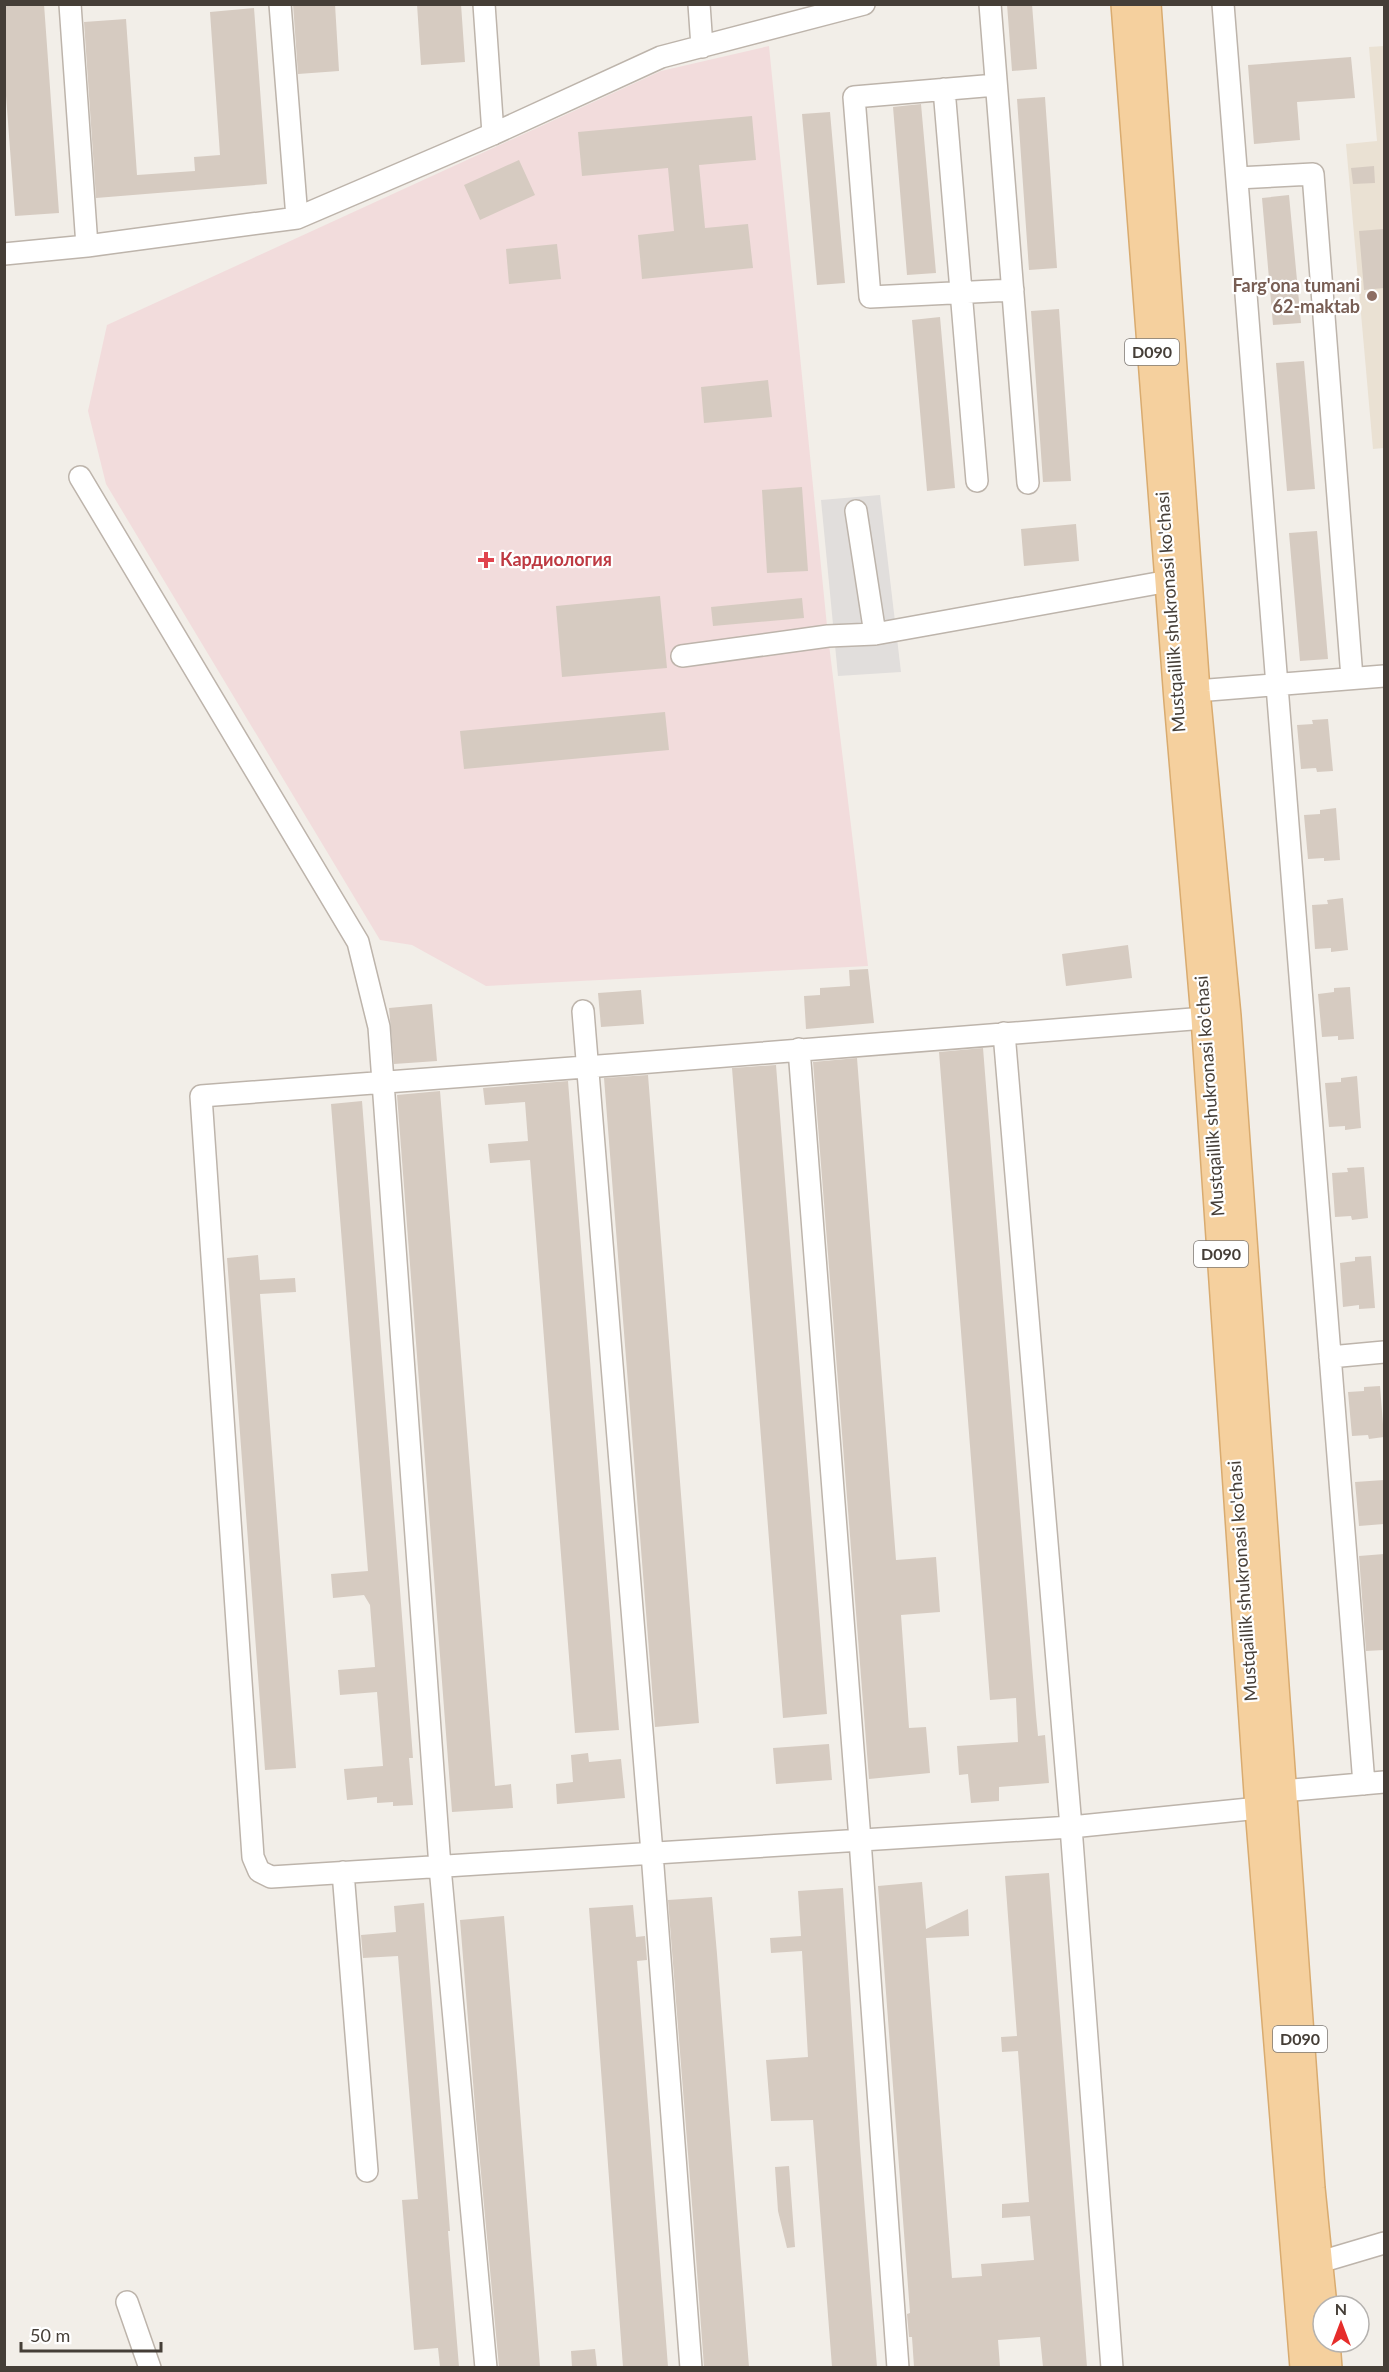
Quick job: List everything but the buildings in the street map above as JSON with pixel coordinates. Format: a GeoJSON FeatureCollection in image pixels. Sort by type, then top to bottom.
{"type":"FeatureCollection","features":[{"type":"Feature","properties":{"kind":"main road","name":"Mustqaillik shukronasi ko'chasi"},"geometry":{"type":"LineString","coordinates":[[1125,4],[1205,1018],[1275,1805],[1322,2294]]}},
{"type":"Feature","properties":{"kind":"main road","name":"Mustqaillik shukronasi ko'chasi"},"geometry":{"type":"LineString","coordinates":[[1147,4],[1196,691],[1227,1016],[1275,1805],[1304,2367]]}},
{"type":"Feature","properties":{"kind":"street"},"geometry":{"type":"LineString","coordinates":[[70,4],[87,246]]}},
{"type":"Feature","properties":{"kind":"street"},"geometry":{"type":"LineString","coordinates":[[280,4],[297,218]]}},
{"type":"Feature","properties":{"kind":"street"},"geometry":{"type":"LineString","coordinates":[[484,4],[493,134]]}},
{"type":"Feature","properties":{"kind":"street"},"geometry":{"type":"LineString","coordinates":[[699,4],[702,47]]}},
{"type":"Feature","properties":{"kind":"street"},"geometry":{"type":"LineString","coordinates":[[4,254],[87,246],[297,218],[493,134],[661,57],[864,4]]}},
{"type":"Feature","properties":{"kind":"street"},"geometry":{"type":"LineString","coordinates":[[990,4],[1028,483]]}},
{"type":"Feature","properties":{"kind":"street"},"geometry":{"type":"LineString","coordinates":[[1205,1018],[799,1049],[589,1068],[201,1096],[253,1857],[259,1871],[271,1877],[1071,1827],[1275,1805],[1374,1783],[1330,1357],[1223,4]]}},
{"type":"Feature","properties":{"kind":"street"},"geometry":{"type":"LineString","coordinates":[[996,85],[854,98],[870,297],[1013,290]]}},
{"type":"Feature","properties":{"kind":"street"},"geometry":{"type":"LineString","coordinates":[[944,89],[977,481]]}},
{"type":"Feature","properties":{"kind":"street"},"geometry":{"type":"LineString","coordinates":[[1237,178],[1313,174],[1352,678]]}},
{"type":"Feature","properties":{"kind":"street"},"geometry":{"type":"LineString","coordinates":[[81,477],[358,942],[379,1027],[440,1867],[486,2367]]}},
{"type":"Feature","properties":{"kind":"street"},"geometry":{"type":"LineString","coordinates":[[856,511],[875,633]]}},
{"type":"Feature","properties":{"kind":"street"},"geometry":{"type":"LineString","coordinates":[[682,656],[828,636],[875,633],[1169,581]]}},
{"type":"Feature","properties":{"kind":"street"},"geometry":{"type":"LineString","coordinates":[[1196,691],[1384,676]]}},
{"type":"Feature","properties":{"kind":"street"},"geometry":{"type":"LineString","coordinates":[[583,1011],[652,1853],[691,2367]]}},
{"type":"Feature","properties":{"kind":"street"},"geometry":{"type":"LineString","coordinates":[[1004,1033],[1071,1827],[1113,2367]]}},
{"type":"Feature","properties":{"kind":"street"},"geometry":{"type":"LineString","coordinates":[[799,1049],[861,1840],[898,2367]]}},
{"type":"Feature","properties":{"kind":"street"},"geometry":{"type":"LineString","coordinates":[[1330,1357],[1384,1352]]}},
{"type":"Feature","properties":{"kind":"street"},"geometry":{"type":"LineString","coordinates":[[343,1872],[367,2170]]}},
{"type":"Feature","properties":{"kind":"street"},"geometry":{"type":"LineString","coordinates":[[1320,2262],[1384,2243]]}},
{"type":"Feature","properties":{"kind":"street"},"geometry":{"type":"LineString","coordinates":[[127,2302],[150,2367]]}},
{"type":"Feature","properties":{"kind":"shaded area","name":"Кардиология"},"geometry":{"type":"Polygon","coordinates":[[[769,46],[828,636],[868,966],[486,986],[412,945],[380,940],[106,484],[88,411],[107,325],[661,71],[769,46]]]}},
{"type":"Feature","properties":{"kind":"shaded area","name":"Farg'ona tumani 62-maktab"},"geometry":{"type":"Polygon","coordinates":[[[1384,46],[1384,448],[1373,449],[1346,144],[1377,141],[1369,47],[1384,46]]]}},
{"type":"Feature","properties":{"kind":"shaded area"},"geometry":{"type":"Polygon","coordinates":[[[880,495],[901,672],[838,676],[821,500],[880,495]]]}},
{"type":"Feature","properties":{"kind":"place","name":"Farg'ona tumani 62-maktab"},"geometry":{"type":"Point","coordinates":[1372,296]}},
{"type":"Feature","properties":{"kind":"place","name":"Кардиология"},"geometry":{"type":"Point","coordinates":[486,560]}}]}
